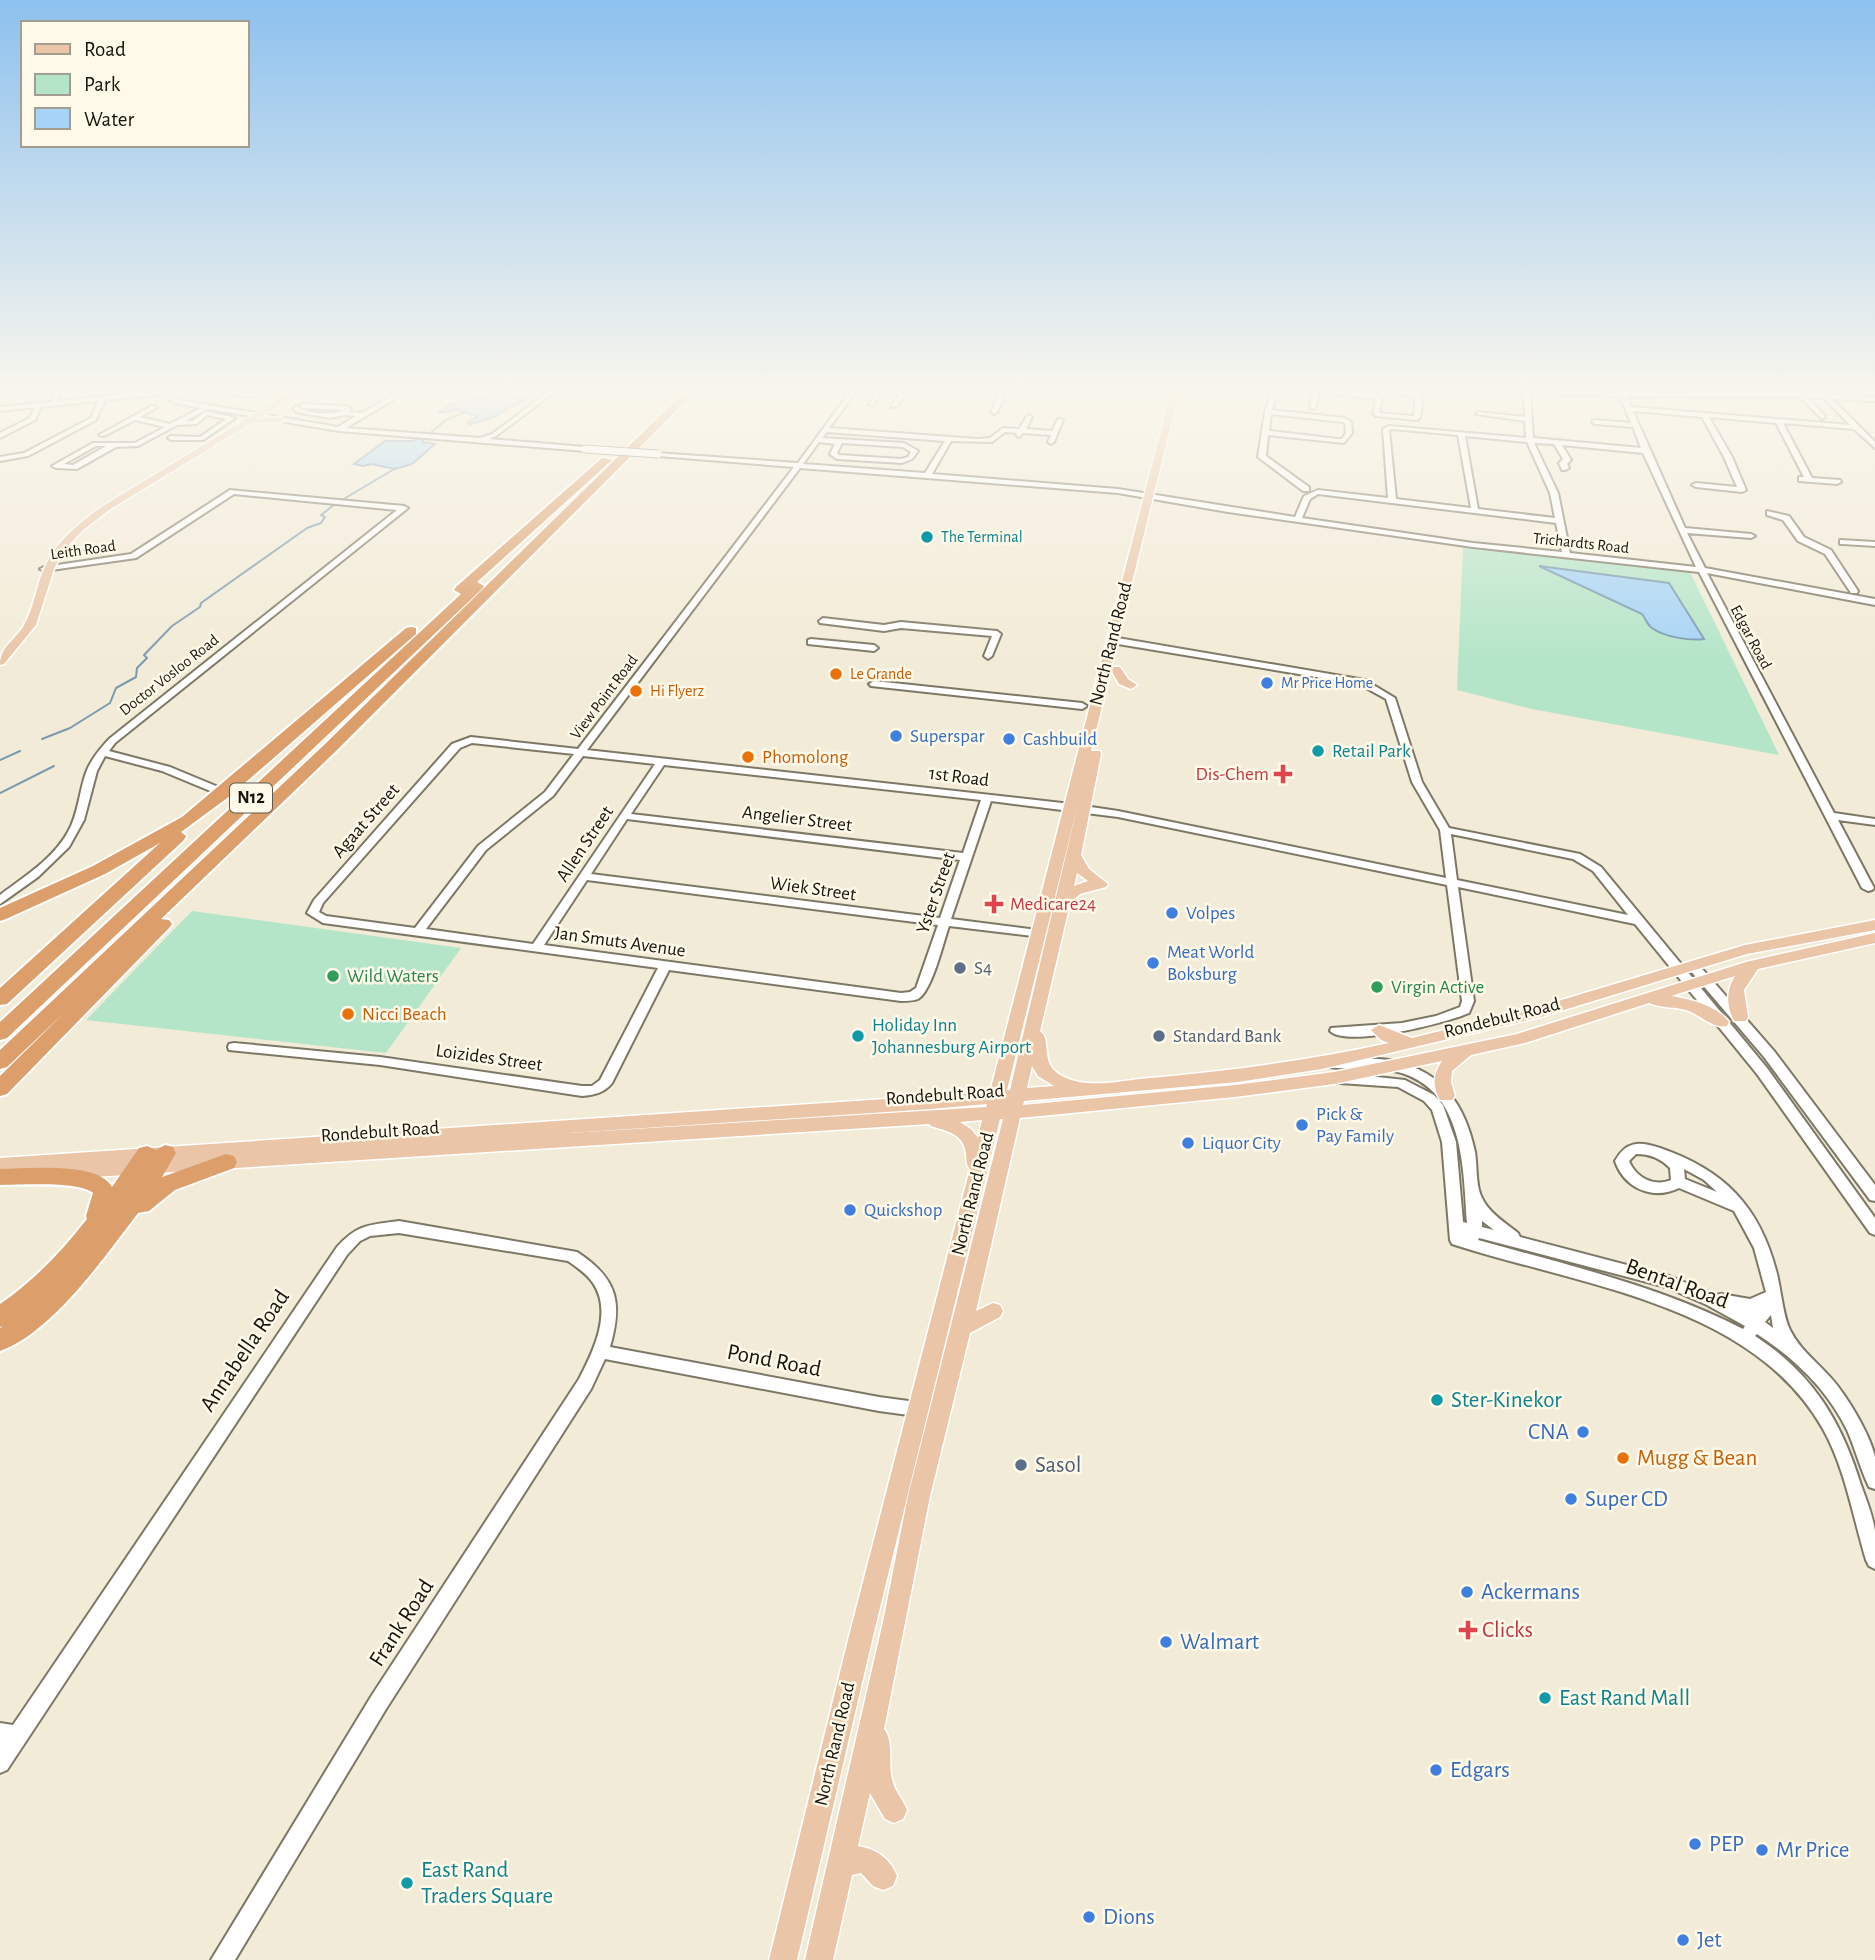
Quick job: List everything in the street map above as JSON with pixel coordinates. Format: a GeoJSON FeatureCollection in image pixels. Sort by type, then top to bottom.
{"type":"FeatureCollection","features":[{"type":"Feature","properties":{"kind":"highway"},"geometry":{"type":"LineString","coordinates":[[0,999],[224,793],[498,559],[585,479]]}},
{"type":"Feature","properties":{"kind":"highway","name":"N12"},"geometry":{"type":"LineString","coordinates":[[0,1033],[502,563],[586,479]]}},
{"type":"Feature","properties":{"kind":"highway","name":"N12"},"geometry":{"type":"LineString","coordinates":[[0,1062],[330,748],[602,479]]}},
{"type":"Feature","properties":{"kind":"highway"},"geometry":{"type":"LineString","coordinates":[[0,1089],[202,885],[330,748]]}},
{"type":"Feature","properties":{"kind":"highway"},"geometry":{"type":"LineString","coordinates":[[0,915],[99,870],[153,841],[188,821],[224,793]]}},
{"type":"Feature","properties":{"kind":"highway"},"geometry":{"type":"LineString","coordinates":[[0,1317],[38,1288],[152,1160]]}},
{"type":"Feature","properties":{"kind":"highway"},"geometry":{"type":"LineString","coordinates":[[79,1273],[152,1160]]}},
{"type":"Feature","properties":{"kind":"highway"},"geometry":{"type":"LineString","coordinates":[[0,1341],[39,1313],[153,1193],[180,1178],[226,1162]]}},
{"type":"Feature","properties":{"kind":"highway"},"geometry":{"type":"LineString","coordinates":[[0,1177],[72,1177],[98,1183],[105,1198],[86,1235]]}},
{"type":"Feature","properties":{"kind":"main road"},"geometry":{"type":"LineString","coordinates":[[0,660],[30,625],[54,551],[92,515],[150,479]]}},
{"type":"Feature","properties":{"kind":"main road"},"geometry":{"type":"LineString","coordinates":[[47,569],[64,543],[95,515],[154,479]]}},
{"type":"Feature","properties":{"kind":"main road","name":"North Rand Road"},"geometry":{"type":"LineString","coordinates":[[783,1960],[928,1410],[961,1328],[1074,855],[1078,808],[1156,479]]}},
{"type":"Feature","properties":{"kind":"main road","name":"North Rand Road"},"geometry":{"type":"LineString","coordinates":[[1152,500],[1160,479]]}},
{"type":"Feature","properties":{"kind":"main road","name":"North Rand Road"},"geometry":{"type":"LineString","coordinates":[[819,1960],[884,1670],[928,1410],[974,1191],[1037,934],[1078,808],[1116,669],[1117,641]]}},
{"type":"Feature","properties":{"kind":"main road"},"geometry":{"type":"LineString","coordinates":[[1116,669],[1123,681],[1131,685]]}},
{"type":"Feature","properties":{"kind":"main road"},"geometry":{"type":"LineString","coordinates":[[1062,902],[1075,891],[1099,883],[1083,872],[1074,855]]}},
{"type":"Feature","properties":{"kind":"main road","name":"Rondebult Road"},"geometry":{"type":"LineString","coordinates":[[1015,1104],[1088,1091],[1238,1076],[1322,1063],[1541,1012],[1745,950],[1875,925]]}},
{"type":"Feature","properties":{"kind":"main road","name":"Rondebult Road"},"geometry":{"type":"LineString","coordinates":[[0,1177],[152,1160],[931,1103],[995,1105],[1235,1091],[1334,1078],[1519,1039],[1752,965],[1875,938]]}},
{"type":"Feature","properties":{"kind":"main road"},"geometry":{"type":"LineString","coordinates":[[1740,1017],[1733,996],[1734,988],[1752,965]]}},
{"type":"Feature","properties":{"kind":"main road"},"geometry":{"type":"LineString","coordinates":[[1638,1002],[1667,1000],[1685,1003],[1721,1022]]}},
{"type":"Feature","properties":{"kind":"main road"},"geometry":{"type":"LineString","coordinates":[[1035,1016],[1036,1052],[1041,1069],[1056,1080],[1088,1091]]}},
{"type":"Feature","properties":{"kind":"main road"},"geometry":{"type":"LineString","coordinates":[[1379,1030],[1396,1040],[1412,1044]]}},
{"type":"Feature","properties":{"kind":"main road"},"geometry":{"type":"LineString","coordinates":[[1446,1096],[1442,1084],[1444,1068],[1449,1062],[1481,1047]]}},
{"type":"Feature","properties":{"kind":"main road"},"geometry":{"type":"LineString","coordinates":[[931,1103],[977,1092],[995,1081],[1003,1067]]}},
{"type":"Feature","properties":{"kind":"main road","name":"Rondebult Road"},"geometry":{"type":"LineString","coordinates":[[0,1165],[152,1160],[226,1162],[906,1119],[995,1105]]}},
{"type":"Feature","properties":{"kind":"main road"},"geometry":{"type":"LineString","coordinates":[[906,1119],[943,1122],[969,1136],[976,1153],[974,1191]]}},
{"type":"Feature","properties":{"kind":"main road"},"geometry":{"type":"LineString","coordinates":[[961,1328],[993,1311]]}},
{"type":"Feature","properties":{"kind":"main road"},"geometry":{"type":"LineString","coordinates":[[884,1670],[875,1756],[884,1799],[894,1810]]}},
{"type":"Feature","properties":{"kind":"main road"},"geometry":{"type":"LineString","coordinates":[[841,1866],[850,1859],[865,1860],[871,1862],[883,1876]]}},
{"type":"Feature","properties":{"kind":"street","name":"View Point Road"},"geometry":{"type":"LineString","coordinates":[[419,931],[482,848],[549,794],[787,479]]}},
{"type":"Feature","properties":{"kind":"street","name":"Trichardts Road"},"geometry":{"type":"LineString","coordinates":[[985,479],[1093,488],[1152,500],[1298,520],[1567,556],[1703,570],[1875,602]]}},
{"type":"Feature","properties":{"kind":"street"},"geometry":{"type":"LineString","coordinates":[[1295,479],[1310,490],[1558,521]]}},
{"type":"Feature","properties":{"kind":"street"},"geometry":{"type":"LineString","coordinates":[[1390,479],[1392,500]]}},
{"type":"Feature","properties":{"kind":"street"},"geometry":{"type":"LineString","coordinates":[[1469,479],[1475,511]]}},
{"type":"Feature","properties":{"kind":"street"},"geometry":{"type":"LineString","coordinates":[[1548,479],[1554,493],[1567,556]]}},
{"type":"Feature","properties":{"kind":"street","name":"Edgar Road"},"geometry":{"type":"LineString","coordinates":[[1659,479],[1721,610],[1868,888]]}},
{"type":"Feature","properties":{"kind":"street"},"geometry":{"type":"LineString","coordinates":[[1696,485],[1742,490],[1738,479]]}},
{"type":"Feature","properties":{"kind":"street"},"geometry":{"type":"LineString","coordinates":[[1813,479],[1837,482]]}},
{"type":"Feature","properties":{"kind":"street"},"geometry":{"type":"LineString","coordinates":[[1298,520],[1310,490]]}},
{"type":"Feature","properties":{"kind":"street","name":"Leith Road"},"geometry":{"type":"LineString","coordinates":[[47,569],[133,556],[233,492],[404,508]]}},
{"type":"Feature","properties":{"kind":"street","name":"Doctor Vosloo Road"},"geometry":{"type":"LineString","coordinates":[[0,901],[48,863],[65,844],[79,820],[90,770],[102,752],[151,708],[238,642],[404,508]]}},
{"type":"Feature","properties":{"kind":"street"},"geometry":{"type":"LineString","coordinates":[[1770,513],[1786,518],[1801,539],[1828,552],[1854,591]]}},
{"type":"Feature","properties":{"kind":"street"},"geometry":{"type":"LineString","coordinates":[[1683,530],[1751,536]]}},
{"type":"Feature","properties":{"kind":"street"},"geometry":{"type":"LineString","coordinates":[[1843,542],[1875,545]]}},
{"type":"Feature","properties":{"kind":"street"},"geometry":{"type":"LineString","coordinates":[[1782,580],[1875,594]]}},
{"type":"Feature","properties":{"kind":"street"},"geometry":{"type":"LineString","coordinates":[[988,656],[1001,624]]}},
{"type":"Feature","properties":{"kind":"street"},"geometry":{"type":"LineString","coordinates":[[817,633],[901,625],[996,634]]}},
{"type":"Feature","properties":{"kind":"street"},"geometry":{"type":"LineString","coordinates":[[817,633],[877,643]]}},
{"type":"Feature","properties":{"kind":"street"},"geometry":{"type":"LineString","coordinates":[[1117,641],[1328,675],[1373,685],[1386,694],[1393,704],[1417,782],[1445,830],[1467,1006],[1459,1013],[1439,1019],[1379,1030],[1336,1031]]}},
{"type":"Feature","properties":{"kind":"street"},"geometry":{"type":"LineString","coordinates":[[874,684],[1082,706]]}},
{"type":"Feature","properties":{"kind":"street","name":"1st Road"},"geometry":{"type":"LineString","coordinates":[[456,746],[466,741],[478,740],[1078,808],[1180,825],[1640,921]]}},
{"type":"Feature","properties":{"kind":"street","name":"Agaat Street"},"geometry":{"type":"LineString","coordinates":[[323,919],[313,913],[317,902],[456,746]]}},
{"type":"Feature","properties":{"kind":"street"},"geometry":{"type":"LineString","coordinates":[[102,752],[166,769],[224,793]]}},
{"type":"Feature","properties":{"kind":"street","name":"Allen Street"},"geometry":{"type":"LineString","coordinates":[[536,948],[662,760]]}},
{"type":"Feature","properties":{"kind":"street","name":"Yster Street"},"geometry":{"type":"LineString","coordinates":[[913,996],[921,990],[987,798]]}},
{"type":"Feature","properties":{"kind":"street","name":"Angelier Street"},"geometry":{"type":"LineString","coordinates":[[625,816],[966,857]]}},
{"type":"Feature","properties":{"kind":"street"},"geometry":{"type":"LineString","coordinates":[[1832,816],[1875,822]]}},
{"type":"Feature","properties":{"kind":"street"},"geometry":{"type":"LineString","coordinates":[[1445,830],[1582,858],[1597,869],[1640,921],[1698,981],[1740,1017],[1825,1126],[1875,1196]]}},
{"type":"Feature","properties":{"kind":"street","name":"Wiek Street"},"geometry":{"type":"LineString","coordinates":[[584,876],[1037,934]]}},
{"type":"Feature","properties":{"kind":"street","name":"Jan Smuts Avenue"},"geometry":{"type":"LineString","coordinates":[[323,919],[913,996]]}},
{"type":"Feature","properties":{"kind":"street","name":"Loizides Street"},"geometry":{"type":"LineString","coordinates":[[234,1046],[380,1061],[582,1091],[595,1090],[605,1083],[665,965]]}},
{"type":"Feature","properties":{"kind":"street"},"geometry":{"type":"LineString","coordinates":[[1698,981],[1721,1022],[1795,1115],[1875,1229]]}},
{"type":"Feature","properties":{"kind":"street"},"geometry":{"type":"LineString","coordinates":[[1322,1063],[1393,1066],[1428,1081],[1446,1096],[1458,1114],[1465,1135],[1472,1191],[1464,1235]]}},
{"type":"Feature","properties":{"kind":"street"},"geometry":{"type":"LineString","coordinates":[[1334,1078],[1400,1083],[1429,1098],[1438,1108],[1449,1142],[1464,1235]]}},
{"type":"Feature","properties":{"kind":"street"},"geometry":{"type":"LineString","coordinates":[[1678,1182],[1667,1188],[1650,1187],[1633,1179],[1623,1167],[1622,1161],[1628,1152],[1642,1149],[1667,1157],[1704,1175],[1728,1191],[1740,1207],[1763,1250],[1781,1329],[1797,1356]]}},
{"type":"Feature","properties":{"kind":"street"},"geometry":{"type":"LineString","coordinates":[[1667,1157],[1676,1167],[1678,1182]]}},
{"type":"Feature","properties":{"kind":"street"},"geometry":{"type":"LineString","coordinates":[[1678,1182],[1740,1207]]}},
{"type":"Feature","properties":{"kind":"street"},"geometry":{"type":"LineString","coordinates":[[1472,1191],[1493,1223],[1527,1245]]}},
{"type":"Feature","properties":{"kind":"street","name":"Annabella Road"},"geometry":{"type":"LineString","coordinates":[[0,1763],[9,1734],[342,1251],[355,1237],[367,1231],[399,1227],[572,1256],[584,1262],[602,1280],[610,1308]]}},
{"type":"Feature","properties":{"kind":"street","name":"Bental Road"},"geometry":{"type":"LineString","coordinates":[[1464,1235],[1527,1245],[1636,1273],[1700,1294],[1750,1330],[1797,1356],[1827,1385],[1860,1441],[1875,1481]]}},
{"type":"Feature","properties":{"kind":"street","name":"Bental Road"},"geometry":{"type":"LineString","coordinates":[[1464,1235],[1750,1330],[1787,1368],[1827,1421],[1845,1461],[1875,1560]]}},
{"type":"Feature","properties":{"kind":"street"},"geometry":{"type":"LineString","coordinates":[[1700,1294],[1751,1306],[1774,1293]]}},
{"type":"Feature","properties":{"kind":"street"},"geometry":{"type":"LineString","coordinates":[[1750,1330],[1774,1293]]}},
{"type":"Feature","properties":{"kind":"street","name":"Frank Road"},"geometry":{"type":"LineString","coordinates":[[222,1960],[326,1787],[568,1413],[601,1352],[610,1308]]}},
{"type":"Feature","properties":{"kind":"street","name":"Pond Road"},"geometry":{"type":"LineString","coordinates":[[601,1352],[866,1402],[928,1410]]}},
{"type":"Feature","properties":{"kind":"green space"},"geometry":{"type":"Polygon","coordinates":[[[1463,547],[1690,572],[1779,755],[1532,709],[1457,690],[1463,547]]]}},
{"type":"Feature","properties":{"kind":"green space","name":"Wild Waters"},"geometry":{"type":"Polygon","coordinates":[[[192,911],[461,948],[386,1053],[86,1020],[192,911]]]}},
{"type":"Feature","properties":{"kind":"water"},"geometry":{"type":"Polygon","coordinates":[[[1539,566],[1669,583],[1704,639],[1677,638],[1663,634],[1649,625],[1642,614],[1539,566]]]}},
{"type":"Feature","properties":{"kind":"waterway"},"geometry":{"type":"LineString","coordinates":[[342,500],[377,479]]}},
{"type":"Feature","properties":{"kind":"waterway"},"geometry":{"type":"LineString","coordinates":[[42,739],[70,728],[110,703],[116,688],[136,677],[137,668],[147,658],[144,655],[172,626],[307,528],[321,523],[325,517],[321,515],[335,504]]}},
{"type":"Feature","properties":{"kind":"waterway"},"geometry":{"type":"LineString","coordinates":[[0,760],[20,751]]}},
{"type":"Feature","properties":{"kind":"waterway"},"geometry":{"type":"LineString","coordinates":[[0,793],[54,766]]}},
{"type":"Feature","properties":{"kind":"place","name":"The Terminal"},"geometry":{"type":"Point","coordinates":[927,537]}},
{"type":"Feature","properties":{"kind":"place","name":"Le Grande"},"geometry":{"type":"Point","coordinates":[836,674]}},
{"type":"Feature","properties":{"kind":"place","name":"Mr Price Home"},"geometry":{"type":"Point","coordinates":[1267,683]}},
{"type":"Feature","properties":{"kind":"place","name":"Hi Flyerz"},"geometry":{"type":"Point","coordinates":[636,691]}},
{"type":"Feature","properties":{"kind":"place","name":"Superspar"},"geometry":{"type":"Point","coordinates":[896,736]}},
{"type":"Feature","properties":{"kind":"place","name":"Cashbuild"},"geometry":{"type":"Point","coordinates":[1009,739]}},
{"type":"Feature","properties":{"kind":"place","name":"Retail Park"},"geometry":{"type":"Point","coordinates":[1318,751]}},
{"type":"Feature","properties":{"kind":"place","name":"Phomolong"},"geometry":{"type":"Point","coordinates":[748,757]}},
{"type":"Feature","properties":{"kind":"place","name":"Dis-Chem"},"geometry":{"type":"Point","coordinates":[1283,774]}},
{"type":"Feature","properties":{"kind":"place","name":"Medicare24"},"geometry":{"type":"Point","coordinates":[994,904]}},
{"type":"Feature","properties":{"kind":"place","name":"Volpes"},"geometry":{"type":"Point","coordinates":[1172,913]}},
{"type":"Feature","properties":{"kind":"place","name":"Meat World Boksburg"},"geometry":{"type":"Point","coordinates":[1153,963]}},
{"type":"Feature","properties":{"kind":"place","name":"S4"},"geometry":{"type":"Point","coordinates":[960,968]}},
{"type":"Feature","properties":{"kind":"place","name":"Wild Waters"},"geometry":{"type":"Point","coordinates":[333,976]}},
{"type":"Feature","properties":{"kind":"place","name":"Virgin Active"},"geometry":{"type":"Point","coordinates":[1377,987]}},
{"type":"Feature","properties":{"kind":"place","name":"Nicci Beach"},"geometry":{"type":"Point","coordinates":[348,1014]}},
{"type":"Feature","properties":{"kind":"place","name":"Holiday Inn Johannesburg Airport"},"geometry":{"type":"Point","coordinates":[858,1036]}},
{"type":"Feature","properties":{"kind":"place","name":"Standard Bank"},"geometry":{"type":"Point","coordinates":[1159,1036]}},
{"type":"Feature","properties":{"kind":"place","name":"Pick & Pay Family"},"geometry":{"type":"Point","coordinates":[1302,1125]}},
{"type":"Feature","properties":{"kind":"place","name":"Liquor City"},"geometry":{"type":"Point","coordinates":[1188,1143]}},
{"type":"Feature","properties":{"kind":"place","name":"Quickshop"},"geometry":{"type":"Point","coordinates":[850,1210]}},
{"type":"Feature","properties":{"kind":"place","name":"Ster-Kinekor"},"geometry":{"type":"Point","coordinates":[1437,1400]}},
{"type":"Feature","properties":{"kind":"place","name":"CNA"},"geometry":{"type":"Point","coordinates":[1583,1432]}},
{"type":"Feature","properties":{"kind":"place","name":"Mugg & Bean"},"geometry":{"type":"Point","coordinates":[1623,1458]}},
{"type":"Feature","properties":{"kind":"place","name":"Sasol"},"geometry":{"type":"Point","coordinates":[1021,1465]}},
{"type":"Feature","properties":{"kind":"place","name":"Super CD"},"geometry":{"type":"Point","coordinates":[1571,1499]}},
{"type":"Feature","properties":{"kind":"place","name":"Ackermans"},"geometry":{"type":"Point","coordinates":[1467,1592]}},
{"type":"Feature","properties":{"kind":"place","name":"Clicks"},"geometry":{"type":"Point","coordinates":[1468,1630]}},
{"type":"Feature","properties":{"kind":"place","name":"Walmart"},"geometry":{"type":"Point","coordinates":[1166,1642]}},
{"type":"Feature","properties":{"kind":"place","name":"East Rand Mall"},"geometry":{"type":"Point","coordinates":[1545,1698]}},
{"type":"Feature","properties":{"kind":"place","name":"Edgars"},"geometry":{"type":"Point","coordinates":[1436,1770]}},
{"type":"Feature","properties":{"kind":"place","name":"PEP"},"geometry":{"type":"Point","coordinates":[1695,1844]}},
{"type":"Feature","properties":{"kind":"place","name":"Mr Price"},"geometry":{"type":"Point","coordinates":[1762,1850]}},
{"type":"Feature","properties":{"kind":"place","name":"East Rand Traders Square"},"geometry":{"type":"Point","coordinates":[407,1883]}},
{"type":"Feature","properties":{"kind":"place","name":"Dions"},"geometry":{"type":"Point","coordinates":[1089,1917]}},
{"type":"Feature","properties":{"kind":"place","name":"Jet"},"geometry":{"type":"Point","coordinates":[1683,1940]}}]}
